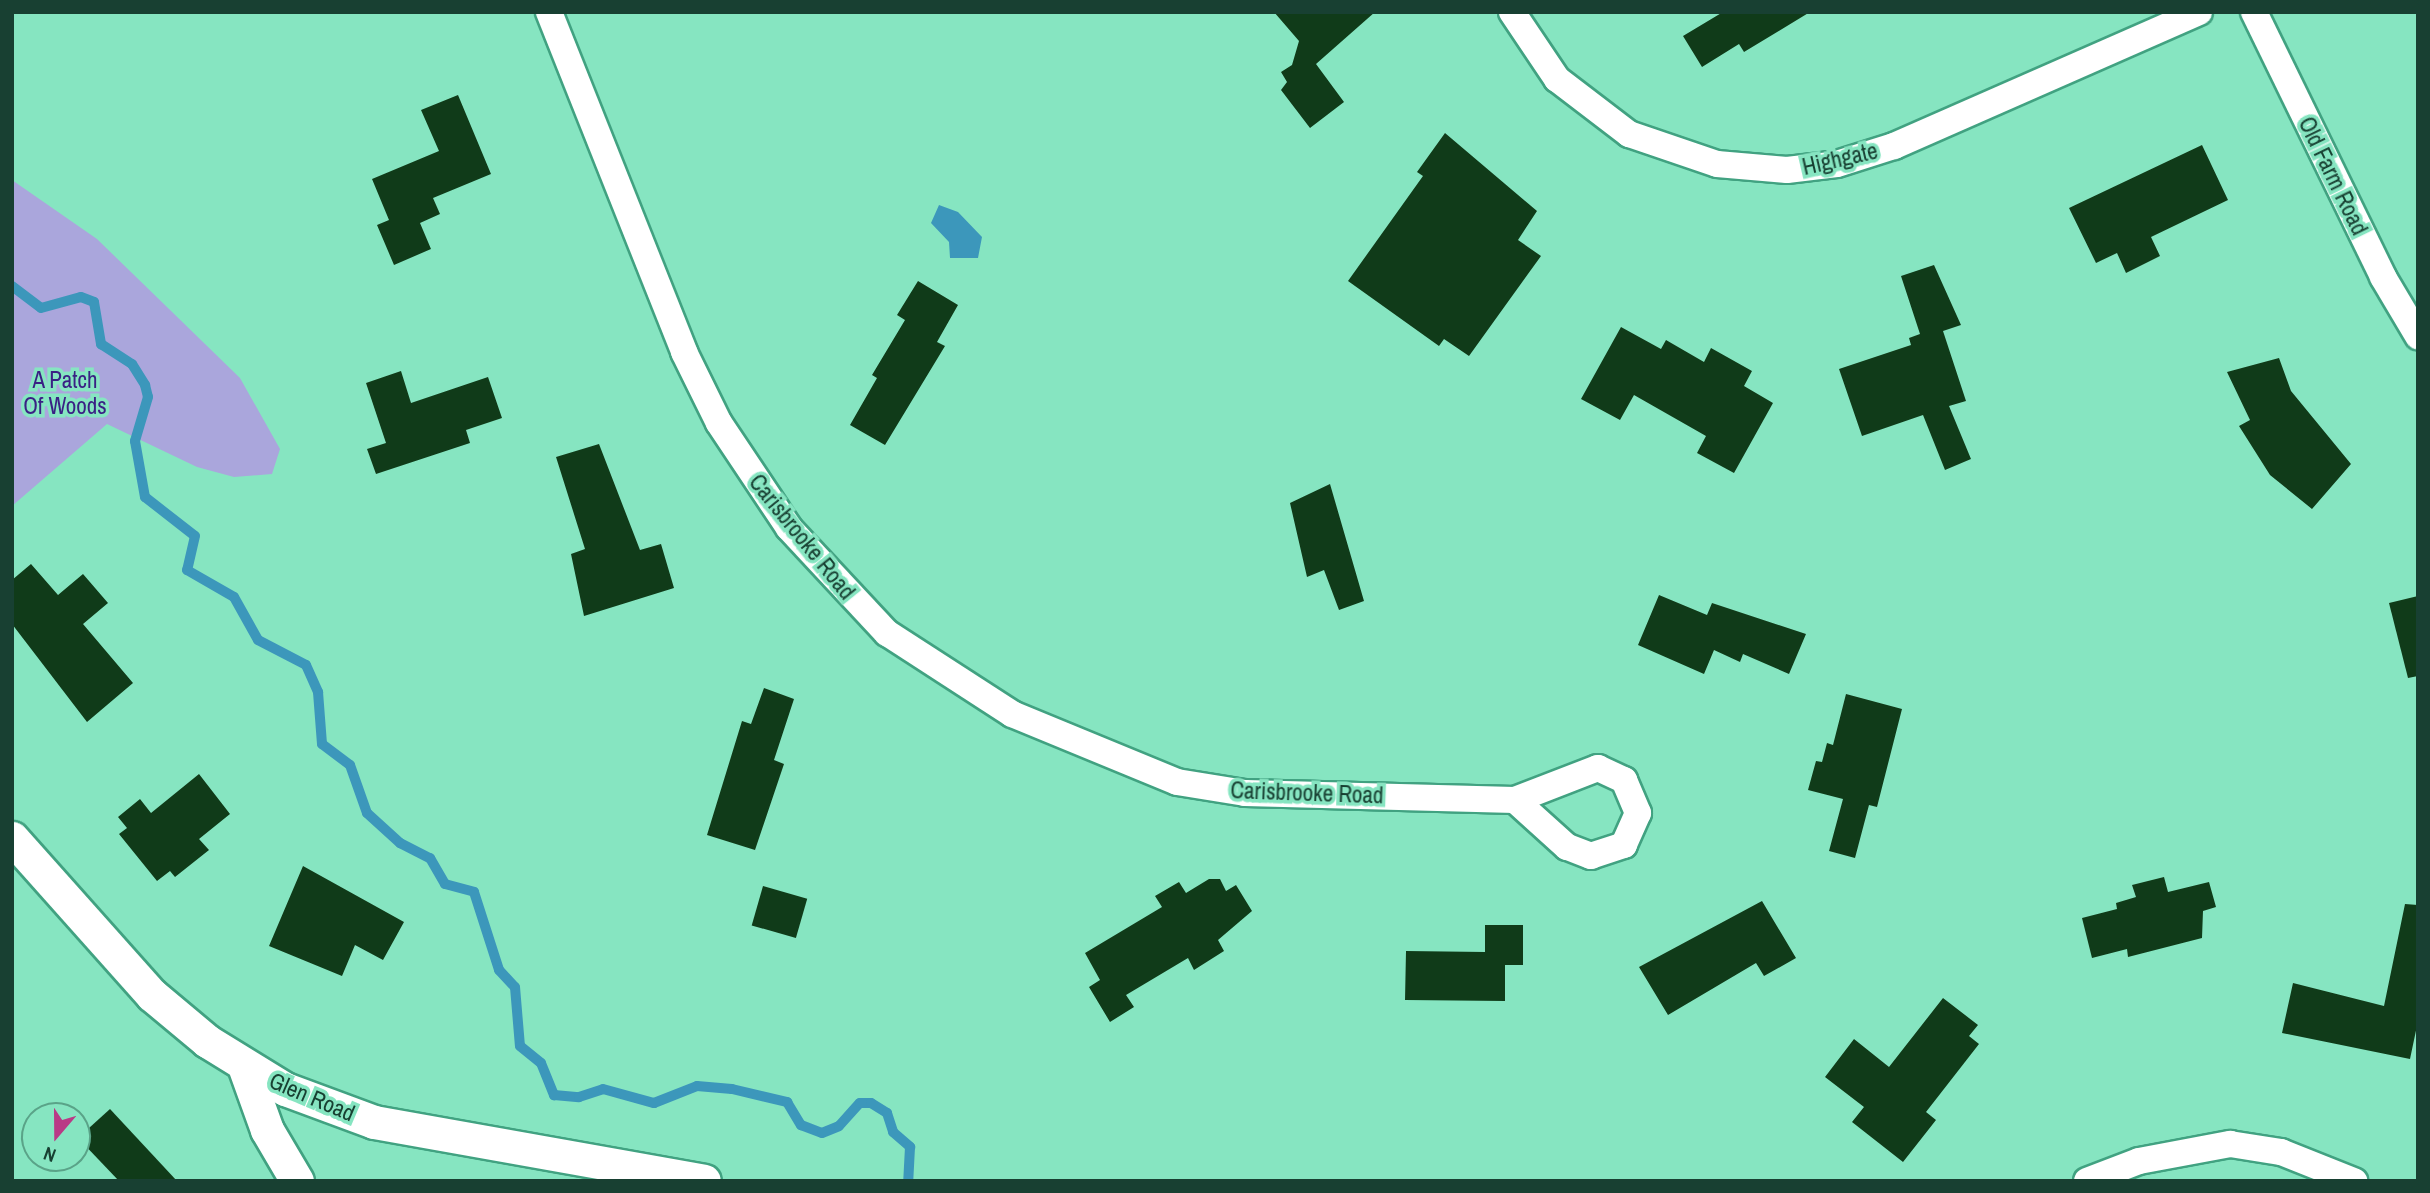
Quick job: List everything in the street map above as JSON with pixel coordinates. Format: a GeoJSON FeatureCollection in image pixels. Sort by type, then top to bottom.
{"type":"FeatureCollection","features":[{"type":"Feature","properties":{"kind":"street","name":"Carisbrooke Road"},"geometry":{"type":"LineString","coordinates":[[550,12],[684,352],[719,423],[789,528],[887,633],[1012,714],[1177,782],[1245,793],[1515,800]]}},
{"type":"Feature","properties":{"kind":"street","name":"Highgate"},"geometry":{"type":"LineString","coordinates":[[1513,12],[1556,79],[1629,134],[1717,164],[1787,170],[1837,164],[1894,146],[2199,12]]}},
{"type":"Feature","properties":{"kind":"street","name":"Old Farm Road"},"geometry":{"type":"LineString","coordinates":[[2255,12],[2383,277],[2418,336]]}},
{"type":"Feature","properties":{"kind":"street","name":"Glen Road"},"geometry":{"type":"LineString","coordinates":[[12,838],[152,995],[244,1066],[308,1100],[374,1122],[704,1181]]}},
{"type":"Feature","properties":{"kind":"street"},"geometry":{"type":"LineString","coordinates":[[244,1066],[267,1130],[297,1181]]}},
{"type":"Feature","properties":{"kind":"street"},"geometry":{"type":"LineString","coordinates":[[2087,1181],[2162,1155],[2230,1144],[2281,1152],[2354,1181]]}},
{"type":"Feature","properties":{"kind":"green space","name":"A Patch Of Woods"},"geometry":{"type":"Polygon","coordinates":[[[12,180],[97,239],[240,378],[280,449],[272,474],[234,477],[197,467],[107,424],[12,506],[12,180]]]}},
{"type":"Feature","properties":{"kind":"water"},"geometry":{"type":"Polygon","coordinates":[[[939,205],[958,212],[982,237],[978,258],[950,258],[949,242],[931,223],[939,205]]]}},
{"type":"Feature","properties":{"kind":"building"},"geometry":{"type":"Polygon","coordinates":[[[1274,12],[1375,12],[1316,64],[1344,102],[1310,128],[1281,90],[1287,82],[1281,72],[1292,65],[1299,41],[1274,12]]]}},
{"type":"Feature","properties":{"kind":"building"},"geometry":{"type":"Polygon","coordinates":[[[1723,12],[1810,12],[1744,52],[1739,44],[1702,67],[1683,36],[1723,12]]]}},
{"type":"Feature","properties":{"kind":"building"},"geometry":{"type":"Polygon","coordinates":[[[458,95],[491,174],[433,198],[440,214],[420,223],[431,249],[394,265],[377,225],[389,220],[372,179],[439,151],[421,110],[458,95]]]}},
{"type":"Feature","properties":{"kind":"building"},"geometry":{"type":"Polygon","coordinates":[[[1445,133],[1537,211],[1518,240],[1541,256],[1469,356],[1444,339],[1439,346],[1348,281],[1423,176],[1417,172],[1445,133]]]}},
{"type":"Feature","properties":{"kind":"building"},"geometry":{"type":"Polygon","coordinates":[[[2202,145],[2228,200],[2151,237],[2160,256],[2126,273],[2117,253],[2096,263],[2069,208],[2202,145]]]}},
{"type":"Feature","properties":{"kind":"building"},"geometry":{"type":"Polygon","coordinates":[[[1934,265],[1961,325],[1943,331],[1966,401],[1949,406],[1971,459],[1945,470],[1923,415],[1862,436],[1839,369],[1911,345],[1909,338],[1920,334],[1901,276],[1934,265]]]}},
{"type":"Feature","properties":{"kind":"building"},"geometry":{"type":"Polygon","coordinates":[[[918,281],[958,305],[937,342],[945,346],[885,445],[850,425],[877,378],[872,375],[905,320],[897,315],[918,281]]]}},
{"type":"Feature","properties":{"kind":"building"},"geometry":{"type":"Polygon","coordinates":[[[1621,327],[1661,349],[1666,340],[1704,362],[1711,348],[1752,371],[1744,386],[1773,403],[1734,473],[1697,453],[1706,436],[1634,395],[1620,420],[1581,399],[1621,327]]]}},
{"type":"Feature","properties":{"kind":"building"},"geometry":{"type":"Polygon","coordinates":[[[2279,358],[2291,391],[2351,464],[2312,509],[2270,475],[2239,426],[2250,420],[2227,372],[2279,358]]]}},
{"type":"Feature","properties":{"kind":"building"},"geometry":{"type":"Polygon","coordinates":[[[401,371],[411,403],[488,377],[502,418],[466,430],[470,443],[376,474],[367,449],[386,443],[366,383],[401,371]]]}},
{"type":"Feature","properties":{"kind":"building"},"geometry":{"type":"Polygon","coordinates":[[[599,444],[640,550],[661,544],[674,588],[584,616],[571,554],[585,549],[556,457],[599,444]]]}},
{"type":"Feature","properties":{"kind":"building"},"geometry":{"type":"Polygon","coordinates":[[[1330,484],[1364,601],[1339,610],[1324,570],[1307,577],[1290,503],[1330,484]]]}},
{"type":"Feature","properties":{"kind":"building"},"geometry":{"type":"Polygon","coordinates":[[[31,564],[58,595],[83,574],[108,603],[83,624],[133,683],[87,722],[12,624],[12,580],[31,564]]]}},
{"type":"Feature","properties":{"kind":"building"},"geometry":{"type":"Polygon","coordinates":[[[1659,595],[1707,615],[1712,603],[1806,634],[1789,674],[1743,654],[1740,662],[1714,650],[1704,674],[1638,645],[1659,595]]]}},
{"type":"Feature","properties":{"kind":"building"},"geometry":{"type":"Polygon","coordinates":[[[2418,596],[2418,676],[2408,678],[2389,603],[2418,596]]]}},
{"type":"Feature","properties":{"kind":"building"},"geometry":{"type":"Polygon","coordinates":[[[764,688],[794,699],[774,760],[784,764],[755,850],[707,835],[742,721],[751,724],[764,688]]]}},
{"type":"Feature","properties":{"kind":"building"},"geometry":{"type":"Polygon","coordinates":[[[1846,694],[1902,709],[1877,807],[1869,805],[1855,858],[1829,851],[1843,799],[1808,790],[1816,761],[1822,762],[1827,743],[1833,745],[1846,694]]]}},
{"type":"Feature","properties":{"kind":"building"},"geometry":{"type":"Polygon","coordinates":[[[199,774],[230,814],[199,839],[209,850],[175,877],[170,871],[157,881],[119,834],[127,828],[118,817],[140,799],[151,813],[199,774]]]}},
{"type":"Feature","properties":{"kind":"building"},"geometry":{"type":"Polygon","coordinates":[[[303,866],[404,922],[383,960],[355,945],[342,976],[269,946],[303,866]]]}},
{"type":"Feature","properties":{"kind":"building"},"geometry":{"type":"Polygon","coordinates":[[[2164,877],[2168,892],[2209,882],[2216,907],[2203,911],[2202,938],[2128,957],[2127,949],[2092,958],[2082,918],[2117,909],[2116,903],[2136,897],[2132,885],[2164,877]]]}},
{"type":"Feature","properties":{"kind":"building"},"geometry":{"type":"Polygon","coordinates":[[[1209,879],[1220,879],[1226,891],[1236,885],[1252,911],[1218,940],[1224,951],[1194,970],[1188,958],[1126,995],[1134,1007],[1110,1022],[1089,987],[1100,980],[1085,953],[1162,907],[1155,896],[1179,882],[1186,893],[1209,879]]]}},
{"type":"Feature","properties":{"kind":"building"},"geometry":{"type":"Polygon","coordinates":[[[763,886],[807,899],[796,938],[752,925],[763,886]]]}},
{"type":"Feature","properties":{"kind":"building"},"geometry":{"type":"Polygon","coordinates":[[[1762,901],[1796,958],[1764,976],[1756,963],[1668,1015],[1639,967],[1762,901]]]}},
{"type":"Feature","properties":{"kind":"building"},"geometry":{"type":"Polygon","coordinates":[[[2405,904],[2418,905],[2418,1021],[2410,1059],[2282,1033],[2293,983],[2384,1006],[2405,904]]]}},
{"type":"Feature","properties":{"kind":"building"},"geometry":{"type":"Polygon","coordinates":[[[1485,925],[1523,925],[1523,965],[1505,965],[1505,1001],[1405,1000],[1406,951],[1485,952],[1485,925]]]}},
{"type":"Feature","properties":{"kind":"building"},"geometry":{"type":"Polygon","coordinates":[[[1943,998],[1978,1025],[1969,1036],[1979,1044],[1926,1112],[1936,1120],[1903,1162],[1852,1122],[1864,1107],[1825,1077],[1854,1039],[1889,1067],[1943,998]]]}},
{"type":"Feature","properties":{"kind":"building"},"geometry":{"type":"Polygon","coordinates":[[[110,1109],[177,1181],[119,1181],[91,1152],[91,1126],[110,1109]]]}},
{"type":"Feature","properties":{"kind":"waterway"},"geometry":{"type":"LineString","coordinates":[[12,286],[41,308],[81,297],[94,302],[101,344],[132,364],[145,385],[148,397],[135,441],[145,497],[195,536],[187,570],[234,597],[258,640],[306,665],[318,692],[322,744],[350,765],[367,813],[400,843],[430,858],[445,884],[474,892],[499,970],[515,987],[520,1046],[541,1063],[554,1095],[579,1097],[603,1089],[654,1103],[697,1086],[732,1089],[787,1102],[801,1125],[822,1133],[839,1126],[860,1103],[871,1103],[887,1113],[893,1132],[910,1147],[908,1181]]}}]}
